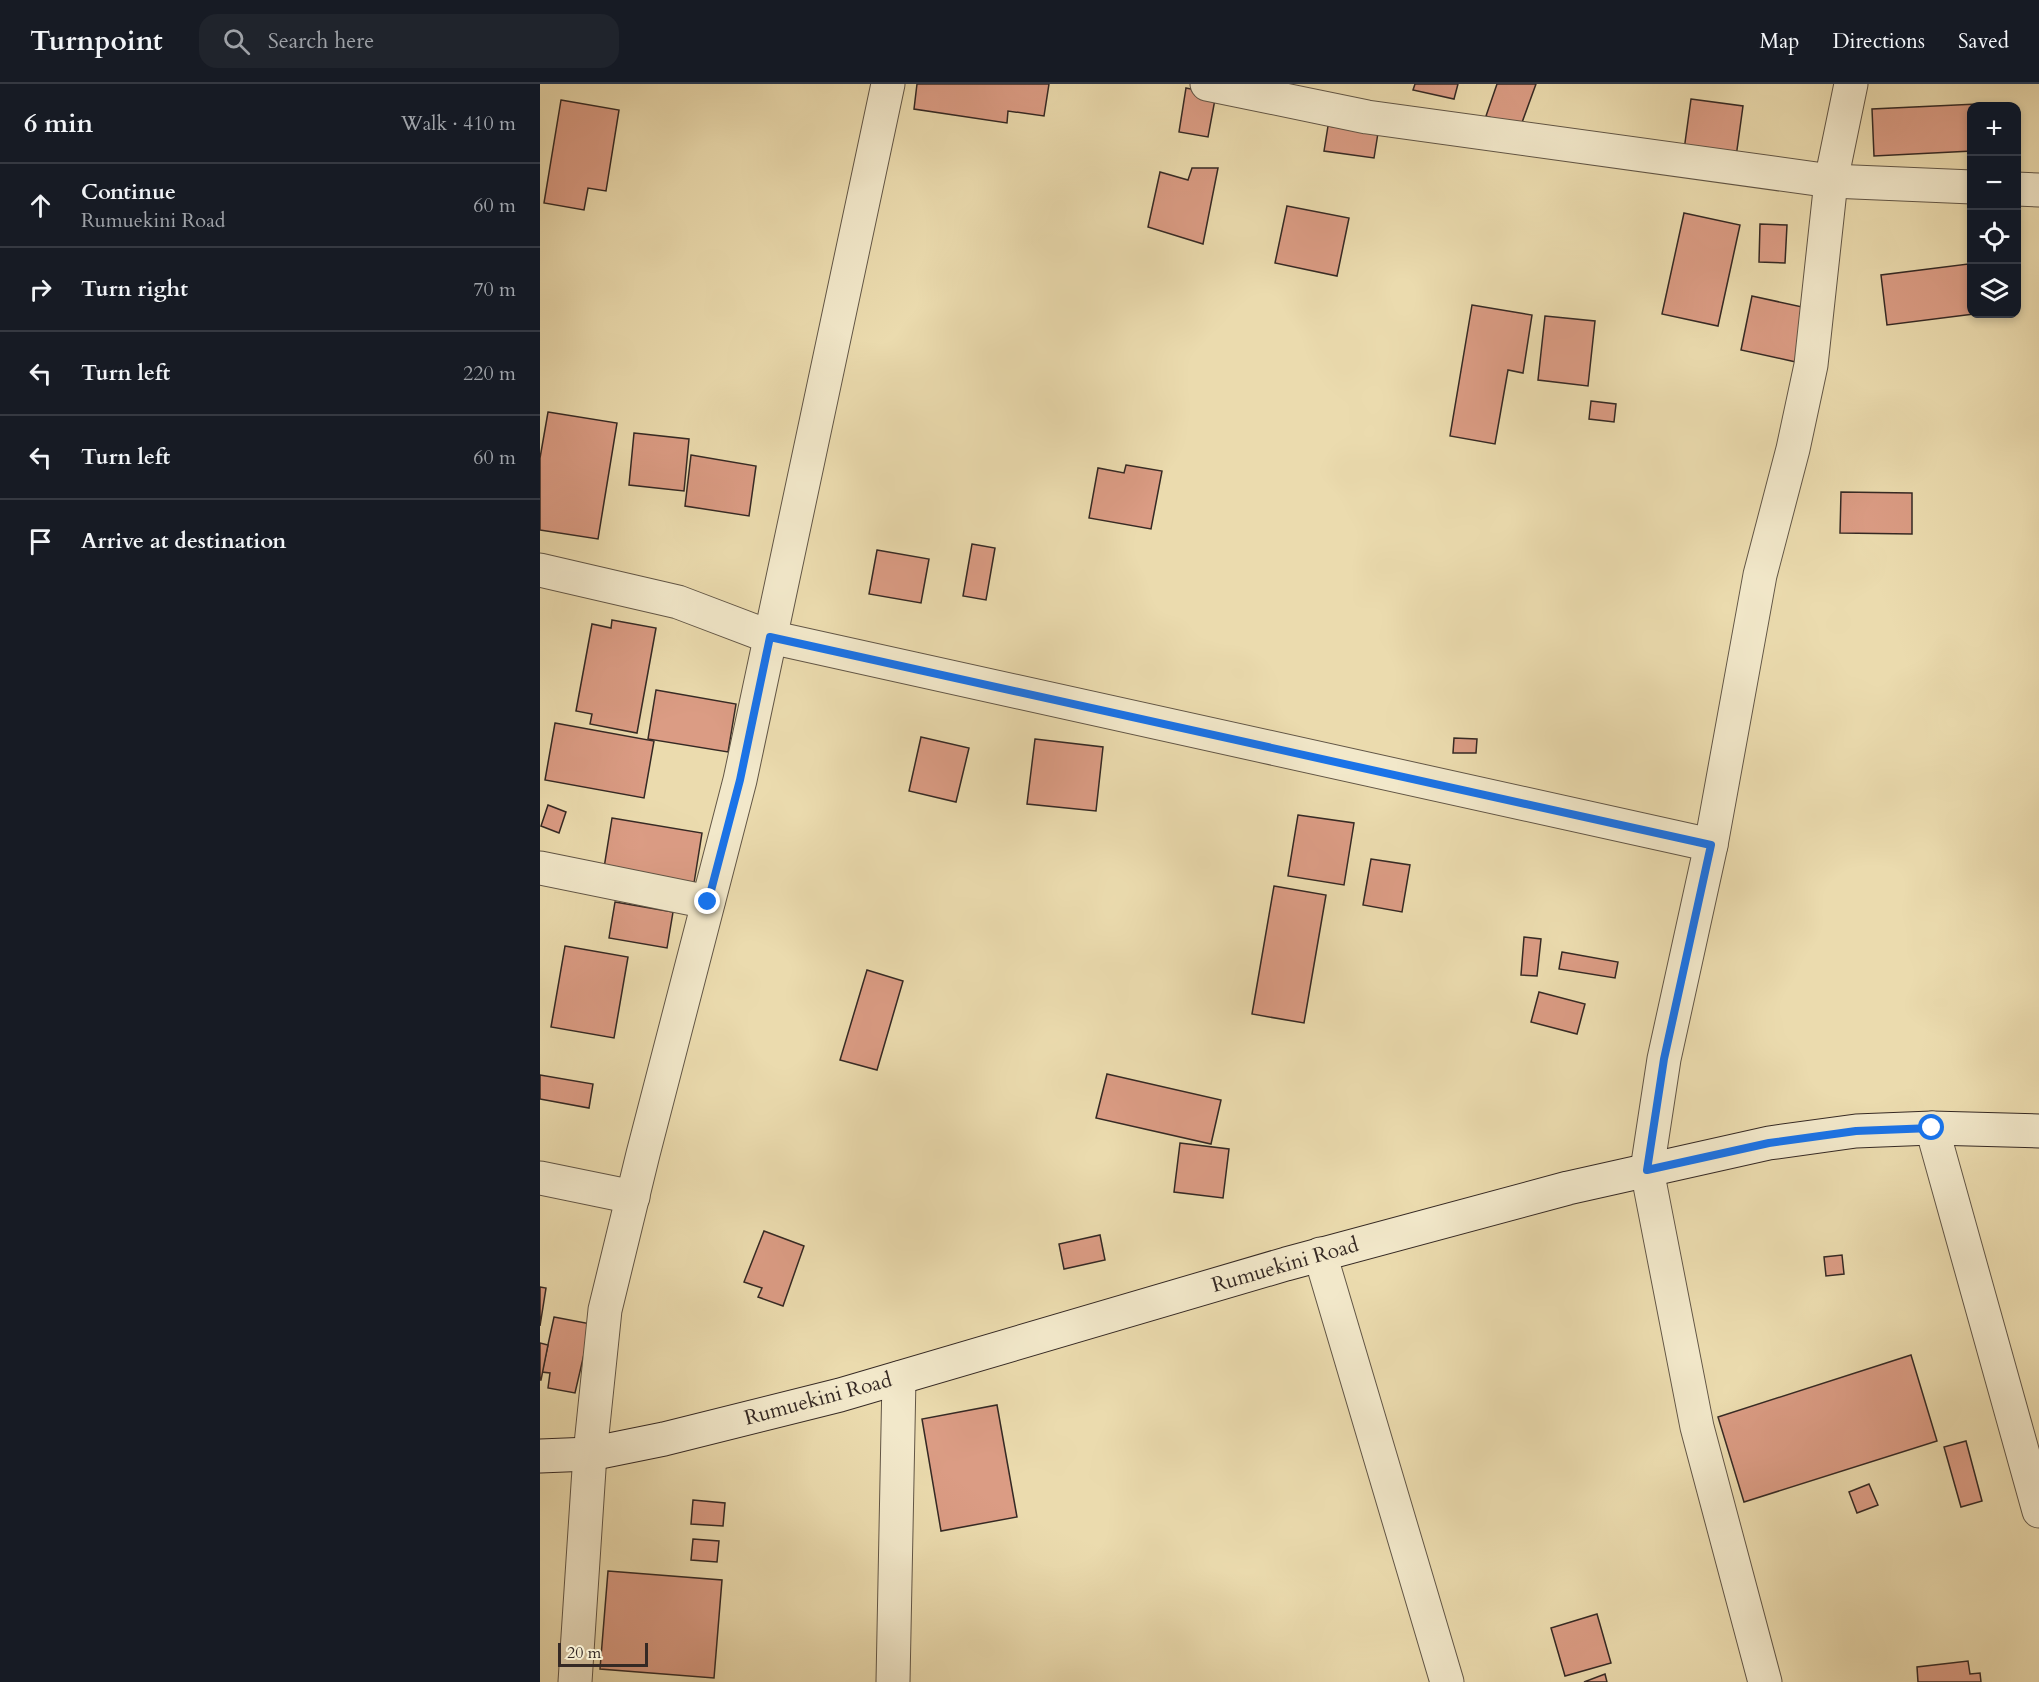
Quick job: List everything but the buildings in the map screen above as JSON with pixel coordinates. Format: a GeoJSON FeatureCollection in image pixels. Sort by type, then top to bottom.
{"type":"FeatureCollection","features":[{"type":"Feature","properties":{"kind":"street"},"geometry":{"type":"LineString","coordinates":[[575,1682],[590,1454],[605,1310],[740,780],[888,84]]}},
{"type":"Feature","properties":{"kind":"street"},"geometry":{"type":"LineString","coordinates":[[1207,84],[1367,117],[1831,181],[1967,187]]}},
{"type":"Feature","properties":{"kind":"street"},"geometry":{"type":"LineString","coordinates":[[1765,1682],[1697,1428],[1647,1170],[1664,1059],[1711,845],[1760,575],[1793,449],[1811,365],[1831,181],[1851,84]]}},
{"type":"Feature","properties":{"kind":"street"},"geometry":{"type":"LineString","coordinates":[[2021,189],[2039,190]]}},
{"type":"Feature","properties":{"kind":"street"},"geometry":{"type":"LineString","coordinates":[[540,570],[678,602],[770,637],[1711,845]]}},
{"type":"Feature","properties":{"kind":"street"},"geometry":{"type":"LineString","coordinates":[[540,868],[708,902]]}},
{"type":"Feature","properties":{"kind":"street"},"geometry":{"type":"LineString","coordinates":[[1932,1128],[2039,1511]]}},
{"type":"Feature","properties":{"kind":"street","name":"Rumuekini Road"},"geometry":{"type":"LineString","coordinates":[[540,1456],[590,1454],[664,1439],[840,1395],[1320,1254],[1568,1188],[1769,1143],[1856,1131],[1932,1128],[2039,1131]]}},
{"type":"Feature","properties":{"kind":"street"},"geometry":{"type":"LineString","coordinates":[[540,1178],[633,1197]]}},
{"type":"Feature","properties":{"kind":"street"},"geometry":{"type":"LineString","coordinates":[[1320,1254],[1447,1682]]}},
{"type":"Feature","properties":{"kind":"street"},"geometry":{"type":"LineString","coordinates":[[893,1682],[899,1378]]}},
{"type":"Feature","properties":{"kind":"route"},"geometry":{"type":"LineString","coordinates":[[708,902],[740,780],[770,637],[1711,845],[1664,1059],[1647,1170],[1769,1143],[1856,1131],[1932,1128]]}}]}
